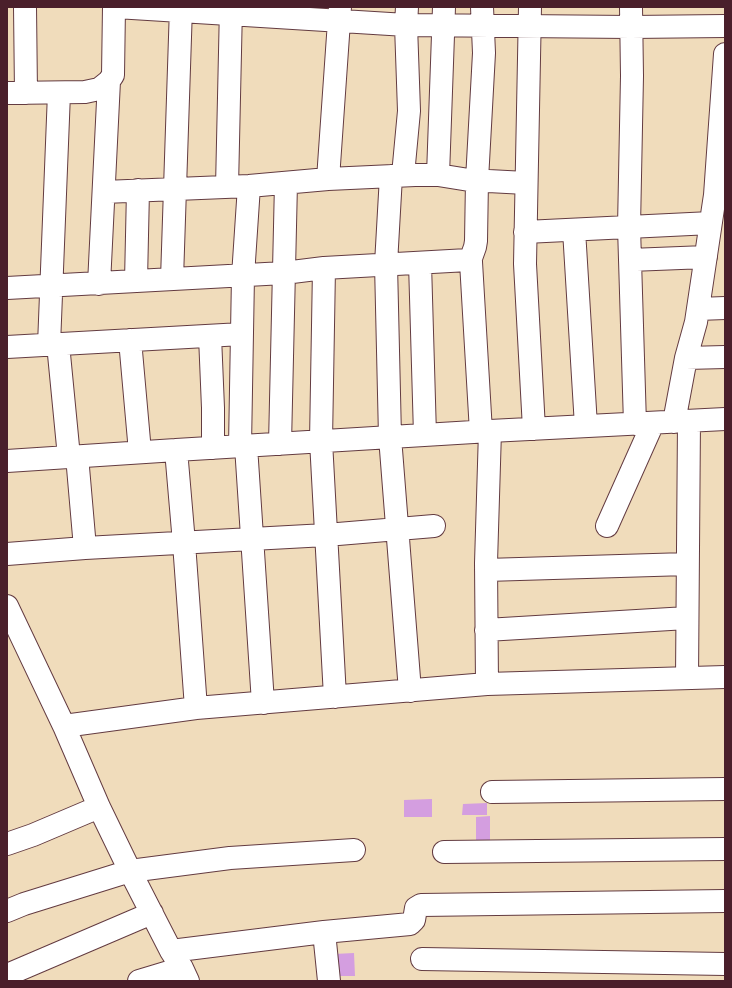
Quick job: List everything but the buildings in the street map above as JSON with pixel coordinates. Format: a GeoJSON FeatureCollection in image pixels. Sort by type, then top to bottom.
{"type":"FeatureCollection","features":[{"type":"Feature","properties":{"kind":"street"},"geometry":{"type":"LineString","coordinates":[[25,7],[16,93],[85,92],[99,89],[109,81],[113,75],[115,7],[407,16],[631,17],[725,26]]}},
{"type":"Feature","properties":{"kind":"street"},"geometry":{"type":"LineString","coordinates":[[172,279],[181,9]]}},
{"type":"Feature","properties":{"kind":"street"},"geometry":{"type":"LineString","coordinates":[[227,187],[231,11]]}},
{"type":"Feature","properties":{"kind":"street"},"geometry":{"type":"LineString","coordinates":[[328,180],[340,14]]}},
{"type":"Feature","properties":{"kind":"street"},"geometry":{"type":"LineString","coordinates":[[407,16],[408,111],[397,176],[386,264],[390,437],[410,691]]}},
{"type":"Feature","properties":{"kind":"street"},"geometry":{"type":"LineString","coordinates":[[438,175],[444,16]]}},
{"type":"Feature","properties":{"kind":"street"},"geometry":{"type":"LineString","coordinates":[[482,16],[484,53],[475,247],[470,261],[486,432],[487,684]]}},
{"type":"Feature","properties":{"kind":"street"},"geometry":{"type":"LineString","coordinates":[[530,16],[525,264],[534,429]]}},
{"type":"Feature","properties":{"kind":"street"},"geometry":{"type":"LineString","coordinates":[[631,17],[632,76],[629,227],[630,260],[663,422],[687,564],[687,678]]}},
{"type":"Feature","properties":{"kind":"street"},"geometry":{"type":"LineString","coordinates":[[607,526],[663,422],[686,358],[696,322],[706,257],[716,214],[721,174],[725,54]]}},
{"type":"Feature","properties":{"kind":"street"},"geometry":{"type":"LineString","coordinates":[[100,284],[109,81]]}},
{"type":"Feature","properties":{"kind":"street"},"geometry":{"type":"LineString","coordinates":[[59,93],[51,286],[53,344],[73,456],[84,548]]}},
{"type":"Feature","properties":{"kind":"street"},"geometry":{"type":"LineString","coordinates":[[104,192],[249,186],[328,180],[438,175],[477,180],[526,183]]}},
{"type":"Feature","properties":{"kind":"street"},"geometry":{"type":"LineString","coordinates":[[280,444],[286,183]]}},
{"type":"Feature","properties":{"kind":"street"},"geometry":{"type":"LineString","coordinates":[[249,186],[243,276],[243,446],[252,539],[262,703]]}},
{"type":"Feature","properties":{"kind":"street"},"geometry":{"type":"LineString","coordinates":[[136,281],[138,190]]}},
{"type":"Feature","properties":{"kind":"street"},"geometry":{"type":"LineString","coordinates":[[525,232],[629,227],[716,214]]}},
{"type":"Feature","properties":{"kind":"street"},"geometry":{"type":"LineString","coordinates":[[574,230],[586,426]]}},
{"type":"Feature","properties":{"kind":"street"},"geometry":{"type":"LineString","coordinates":[[630,260],[706,257]]}},
{"type":"Feature","properties":{"kind":"street"},"geometry":{"type":"LineString","coordinates":[[7,288],[243,276],[386,264],[470,261]]}},
{"type":"Feature","properties":{"kind":"street"},"geometry":{"type":"LineString","coordinates":[[420,263],[425,435]]}},
{"type":"Feature","properties":{"kind":"street"},"geometry":{"type":"LineString","coordinates":[[324,268],[321,441],[335,697]]}},
{"type":"Feature","properties":{"kind":"street"},"geometry":{"type":"LineString","coordinates":[[698,309],[725,308]]}},
{"type":"Feature","properties":{"kind":"street"},"geometry":{"type":"LineString","coordinates":[[7,347],[242,334]]}},
{"type":"Feature","properties":{"kind":"street"},"geometry":{"type":"LineString","coordinates":[[210,336],[213,448]]}},
{"type":"Feature","properties":{"kind":"street"},"geometry":{"type":"LineString","coordinates":[[130,340],[140,452]]}},
{"type":"Feature","properties":{"kind":"street"},"geometry":{"type":"LineString","coordinates":[[686,358],[725,357]]}},
{"type":"Feature","properties":{"kind":"street"},"geometry":{"type":"LineString","coordinates":[[7,462],[73,456],[321,441],[725,419]]}},
{"type":"Feature","properties":{"kind":"street"},"geometry":{"type":"LineString","coordinates":[[176,450],[196,708]]}},
{"type":"Feature","properties":{"kind":"street"},"geometry":{"type":"LineString","coordinates":[[7,554],[84,548],[326,535],[434,526]]}},
{"type":"Feature","properties":{"kind":"street"},"geometry":{"type":"LineString","coordinates":[[486,570],[687,564]]}},
{"type":"Feature","properties":{"kind":"street"},"geometry":{"type":"LineString","coordinates":[[7,606],[64,726],[99,807],[130,871],[180,966]]}},
{"type":"Feature","properties":{"kind":"street"},"geometry":{"type":"LineString","coordinates":[[486,630],[687,618]]}},
{"type":"Feature","properties":{"kind":"street"},"geometry":{"type":"LineString","coordinates":[[64,726],[196,708],[487,684],[725,677]]}},
{"type":"Feature","properties":{"kind":"street"},"geometry":{"type":"LineString","coordinates":[[492,792],[725,789]]}},
{"type":"Feature","properties":{"kind":"street"},"geometry":{"type":"LineString","coordinates":[[7,844],[33,835],[99,807]]}},
{"type":"Feature","properties":{"kind":"street"},"geometry":{"type":"LineString","coordinates":[[444,852],[725,849]]}},
{"type":"Feature","properties":{"kind":"street"},"geometry":{"type":"LineString","coordinates":[[7,911],[24,904],[130,871],[230,858],[354,850]]}},
{"type":"Feature","properties":{"kind":"street"},"geometry":{"type":"LineString","coordinates":[[139,981],[180,966],[324,932],[410,924],[414,920],[416,908],[421,905],[725,901]]}},
{"type":"Feature","properties":{"kind":"street"},"geometry":{"type":"LineString","coordinates":[[7,975],[152,913]]}},
{"type":"Feature","properties":{"kind":"street"},"geometry":{"type":"LineString","coordinates":[[324,932],[329,981]]}},
{"type":"Feature","properties":{"kind":"street"},"geometry":{"type":"LineString","coordinates":[[422,959],[725,964]]}}]}
